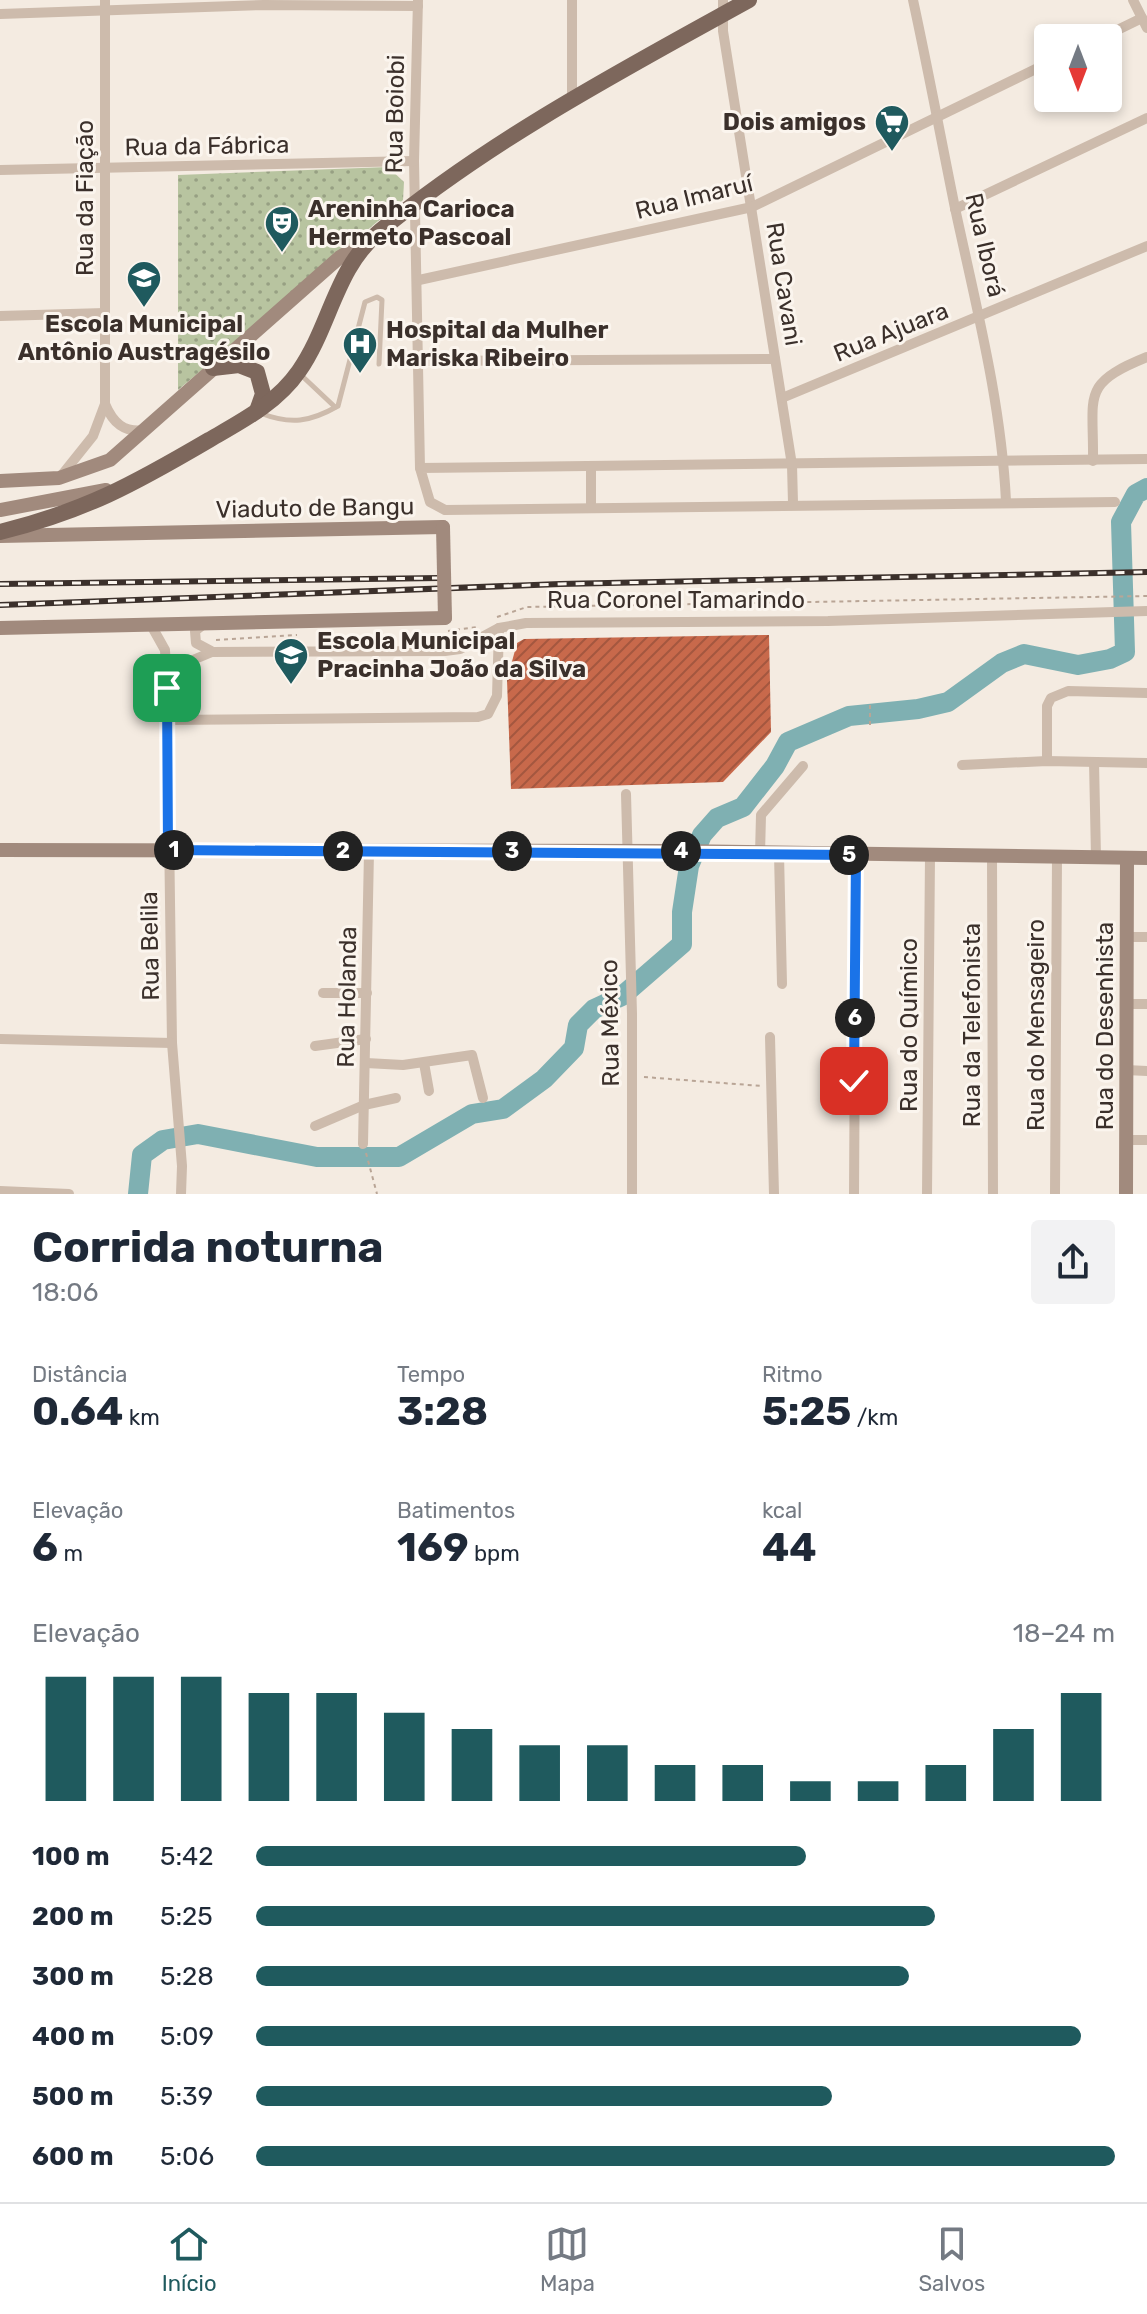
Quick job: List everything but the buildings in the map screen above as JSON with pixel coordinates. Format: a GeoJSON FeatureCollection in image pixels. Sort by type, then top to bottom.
{"type":"FeatureCollection","features":[{"type":"Feature","properties":{"kind":"main road"},"geometry":{"type":"LineString","coordinates":[[0,534],[66,515],[135,484],[257,412],[299,372],[340,280],[373,238],[414,204],[572,98],[722,8],[749,0]]}},
{"type":"Feature","properties":{"kind":"main road"},"geometry":{"type":"LineString","coordinates":[[213,368],[239,365],[257,372],[263,394],[257,412]]}},
{"type":"Feature","properties":{"kind":"street"},"geometry":{"type":"LineString","coordinates":[[572,0],[572,98]]}},
{"type":"Feature","properties":{"kind":"street","name":"Rua Iborá"},"geometry":{"type":"LineString","coordinates":[[913,0],[955,209],[981,316],[1004,461],[1006,501]]}},
{"type":"Feature","properties":{"kind":"street"},"geometry":{"type":"LineString","coordinates":[[1122,31],[1144,23],[1133,0]]}},
{"type":"Feature","properties":{"kind":"street"},"geometry":{"type":"LineString","coordinates":[[0,14],[105,6],[264,2],[418,3]]}},
{"type":"Feature","properties":{"kind":"street","name":"Rua Boiobi"},"geometry":{"type":"LineString","coordinates":[[418,3],[414,204],[419,280],[420,468]]}},
{"type":"Feature","properties":{"kind":"street","name":"Rua da Fiação"},"geometry":{"type":"LineString","coordinates":[[59,478],[88,444],[105,404],[105,6]]}},
{"type":"Feature","properties":{"kind":"street","name":"Rua Cavani"},"geometry":{"type":"LineString","coordinates":[[722,8],[792,465],[793,503]]}},
{"type":"Feature","properties":{"kind":"street","name":"Rua Imaruí"},"geometry":{"type":"LineString","coordinates":[[419,280],[752,207],[1034,70]]}},
{"type":"Feature","properties":{"kind":"street"},"geometry":{"type":"LineString","coordinates":[[955,209],[1147,118]]}},
{"type":"Feature","properties":{"kind":"street","name":"Rua da Fábrica"},"geometry":{"type":"LineString","coordinates":[[0,170],[414,161]]}},
{"type":"Feature","properties":{"kind":"street"},"geometry":{"type":"LineString","coordinates":[[0,481],[59,478],[110,460],[340,257],[373,238]]}},
{"type":"Feature","properties":{"kind":"street","name":"Rua Ajuara"},"geometry":{"type":"LineString","coordinates":[[782,398],[1147,246]]}},
{"type":"Feature","properties":{"kind":"street"},"geometry":{"type":"LineString","coordinates":[[0,316],[105,313]]}},
{"type":"Feature","properties":{"kind":"street"},"geometry":{"type":"LineString","coordinates":[[1093,461],[1096,390],[1108,374],[1147,357]]}},
{"type":"Feature","properties":{"kind":"street"},"geometry":{"type":"LineString","coordinates":[[419,361],[775,359]]}},
{"type":"Feature","properties":{"kind":"street"},"geometry":{"type":"LineString","coordinates":[[105,404],[110,416],[126,430],[146,430]]}},
{"type":"Feature","properties":{"kind":"street"},"geometry":{"type":"LineString","coordinates":[[1115,502],[437,508],[426,495],[420,468],[1147,459]]}},
{"type":"Feature","properties":{"kind":"street"},"geometry":{"type":"LineString","coordinates":[[591,466],[591,505]]}},
{"type":"Feature","properties":{"kind":"street"},"geometry":{"type":"LineString","coordinates":[[2,509],[50,503],[135,484]]}},
{"type":"Feature","properties":{"kind":"street","name":"Viaduto de Bangu"},"geometry":{"type":"LineString","coordinates":[[0,534],[443,527],[445,618],[204,624]]}},
{"type":"Feature","properties":{"kind":"street","name":"Rua Coronel Tamarindo"},"geometry":{"type":"LineString","coordinates":[[212,652],[445,651],[476,643],[499,628],[526,623],[828,621],[1143,611]]}},
{"type":"Feature","properties":{"kind":"street"},"geometry":{"type":"LineString","coordinates":[[0,628],[204,624]]}},
{"type":"Feature","properties":{"kind":"street"},"geometry":{"type":"LineString","coordinates":[[204,624],[195,631],[196,643],[212,652]]}},
{"type":"Feature","properties":{"kind":"street","name":"Rua Belila"},"geometry":{"type":"LineString","coordinates":[[151,625],[165,650],[172,1043],[183,1194]]}},
{"type":"Feature","properties":{"kind":"street"},"geometry":{"type":"LineString","coordinates":[[168,720],[478,717],[488,714],[497,696],[499,628]]}},
{"type":"Feature","properties":{"kind":"street"},"geometry":{"type":"LineString","coordinates":[[167,688],[188,662],[212,652]]}},
{"type":"Feature","properties":{"kind":"street"},"geometry":{"type":"LineString","coordinates":[[1047,761],[1047,706],[1051,698],[1068,691],[1147,693]]}},
{"type":"Feature","properties":{"kind":"street"},"geometry":{"type":"LineString","coordinates":[[962,765],[1047,761],[1147,763]]}},
{"type":"Feature","properties":{"kind":"street"},"geometry":{"type":"LineString","coordinates":[[1094,762],[1096,857]]}},
{"type":"Feature","properties":{"kind":"street"},"geometry":{"type":"LineString","coordinates":[[760,854],[761,815],[803,766]]}},
{"type":"Feature","properties":{"kind":"street","name":"Rua México"},"geometry":{"type":"LineString","coordinates":[[626,794],[632,1014],[632,1194]]}},
{"type":"Feature","properties":{"kind":"street"},"geometry":{"type":"LineString","coordinates":[[0,850],[677,851],[1147,858]]}},
{"type":"Feature","properties":{"kind":"street","name":"Rua Holanda"},"geometry":{"type":"LineString","coordinates":[[363,1144],[369,852]]}},
{"type":"Feature","properties":{"kind":"street"},"geometry":{"type":"LineString","coordinates":[[779,854],[782,984]]}},
{"type":"Feature","properties":{"kind":"street"},"geometry":{"type":"LineString","coordinates":[[854,1194],[856,855]]}},
{"type":"Feature","properties":{"kind":"street","name":"Rua do Químico"},"geometry":{"type":"LineString","coordinates":[[927,1194],[930,856]]}},
{"type":"Feature","properties":{"kind":"street","name":"Rua da Telefonista"},"geometry":{"type":"LineString","coordinates":[[992,856],[993,1194]]}},
{"type":"Feature","properties":{"kind":"street","name":"Rua do Mensageiro"},"geometry":{"type":"LineString","coordinates":[[1055,1194],[1057,857]]}},
{"type":"Feature","properties":{"kind":"street","name":"Rua do Desenhista"},"geometry":{"type":"LineString","coordinates":[[1126,1194],[1127,858]]}},
{"type":"Feature","properties":{"kind":"street"},"geometry":{"type":"LineString","coordinates":[[1127,937],[1147,937]]}},
{"type":"Feature","properties":{"kind":"street"},"geometry":{"type":"LineString","coordinates":[[323,993],[367,993]]}},
{"type":"Feature","properties":{"kind":"street"},"geometry":{"type":"LineString","coordinates":[[1127,1004],[1147,1004]]}},
{"type":"Feature","properties":{"kind":"street"},"geometry":{"type":"LineString","coordinates":[[770,1037],[774,1194]]}},
{"type":"Feature","properties":{"kind":"street"},"geometry":{"type":"LineString","coordinates":[[0,1039],[172,1043]]}},
{"type":"Feature","properties":{"kind":"street"},"geometry":{"type":"LineString","coordinates":[[315,1046],[366,1039]]}},
{"type":"Feature","properties":{"kind":"street"},"geometry":{"type":"LineString","coordinates":[[366,1063],[424,1063],[468,1054],[476,1063],[483,1098]]}},
{"type":"Feature","properties":{"kind":"street"},"geometry":{"type":"LineString","coordinates":[[424,1063],[429,1091]]}},
{"type":"Feature","properties":{"kind":"street"},"geometry":{"type":"LineString","coordinates":[[1126,1070],[1147,1071]]}},
{"type":"Feature","properties":{"kind":"street"},"geometry":{"type":"LineString","coordinates":[[315,1126],[364,1105],[396,1098]]}},
{"type":"Feature","properties":{"kind":"street"},"geometry":{"type":"LineString","coordinates":[[1126,1140],[1147,1140]]}},
{"type":"Feature","properties":{"kind":"street"},"geometry":{"type":"LineString","coordinates":[[0,1191],[69,1194]]}},
{"type":"Feature","properties":{"kind":"lane"},"geometry":{"type":"LineString","coordinates":[[257,412],[279,421],[301,422],[323,416],[341,402],[365,302],[377,297],[382,300],[379,364]]}},
{"type":"Feature","properties":{"kind":"lane"},"geometry":{"type":"LineString","coordinates":[[299,372],[335,407]]}},
{"type":"Feature","properties":{"kind":"path"},"geometry":{"type":"LineString","coordinates":[[870,705],[870,726]]}},
{"type":"Feature","properties":{"kind":"path"},"geometry":{"type":"LineString","coordinates":[[631,1076],[771,1087]]}},
{"type":"Feature","properties":{"kind":"path"},"geometry":{"type":"LineString","coordinates":[[363,1144],[377,1194]]}},
{"type":"Feature","properties":{"kind":"green space"},"geometry":{"type":"Polygon","coordinates":[[[388,167],[404,182],[403,200],[178,390],[178,175],[388,167]]]}},
{"type":"Feature","properties":{"kind":"waterway"},"geometry":{"type":"LineString","coordinates":[[138,1194],[142,1155],[163,1140],[198,1134],[317,1157],[399,1157],[472,1114],[503,1109],[544,1079],[574,1048],[578,1025],[594,1009],[622,996],[682,944],[682,912],[689,866],[702,835],[717,818],[743,807],[775,766],[788,742],[849,716],[918,709],[948,702],[1002,663],[1024,654],[1078,665],[1110,659],[1125,652],[1121,522],[1136,494],[1147,488]]}},
{"type":"Feature","properties":{"kind":"railway"},"geometry":{"type":"LineString","coordinates":[[0,605],[560,584],[1147,572]]}},
{"type":"Feature","properties":{"kind":"railway"},"geometry":{"type":"LineString","coordinates":[[0,584],[440,578]]}},
{"type":"Feature","properties":{"kind":"place","name":"Dois amigos"},"geometry":{"type":"Point","coordinates":[892,153]}},
{"type":"Feature","properties":{"kind":"place","name":"Areninha Carioca Hermeto Pascoal"},"geometry":{"type":"Point","coordinates":[282,254]}},
{"type":"Feature","properties":{"kind":"place","name":"Escola Municipal Antônio Austragésilo"},"geometry":{"type":"Point","coordinates":[144,309]}},
{"type":"Feature","properties":{"kind":"place","name":"Hospital da Mulher Mariska Ribeiro"},"geometry":{"type":"Point","coordinates":[360,375]}},
{"type":"Feature","properties":{"kind":"place","name":"Escola Municipal Pracinha João da Silva"},"geometry":{"type":"Point","coordinates":[291,686]}},
{"type":"Feature","properties":{"kind":"route"},"geometry":{"type":"LineString","coordinates":[[167,688],[168,850],[677,851],[856,855],[854,1081]]}}]}
